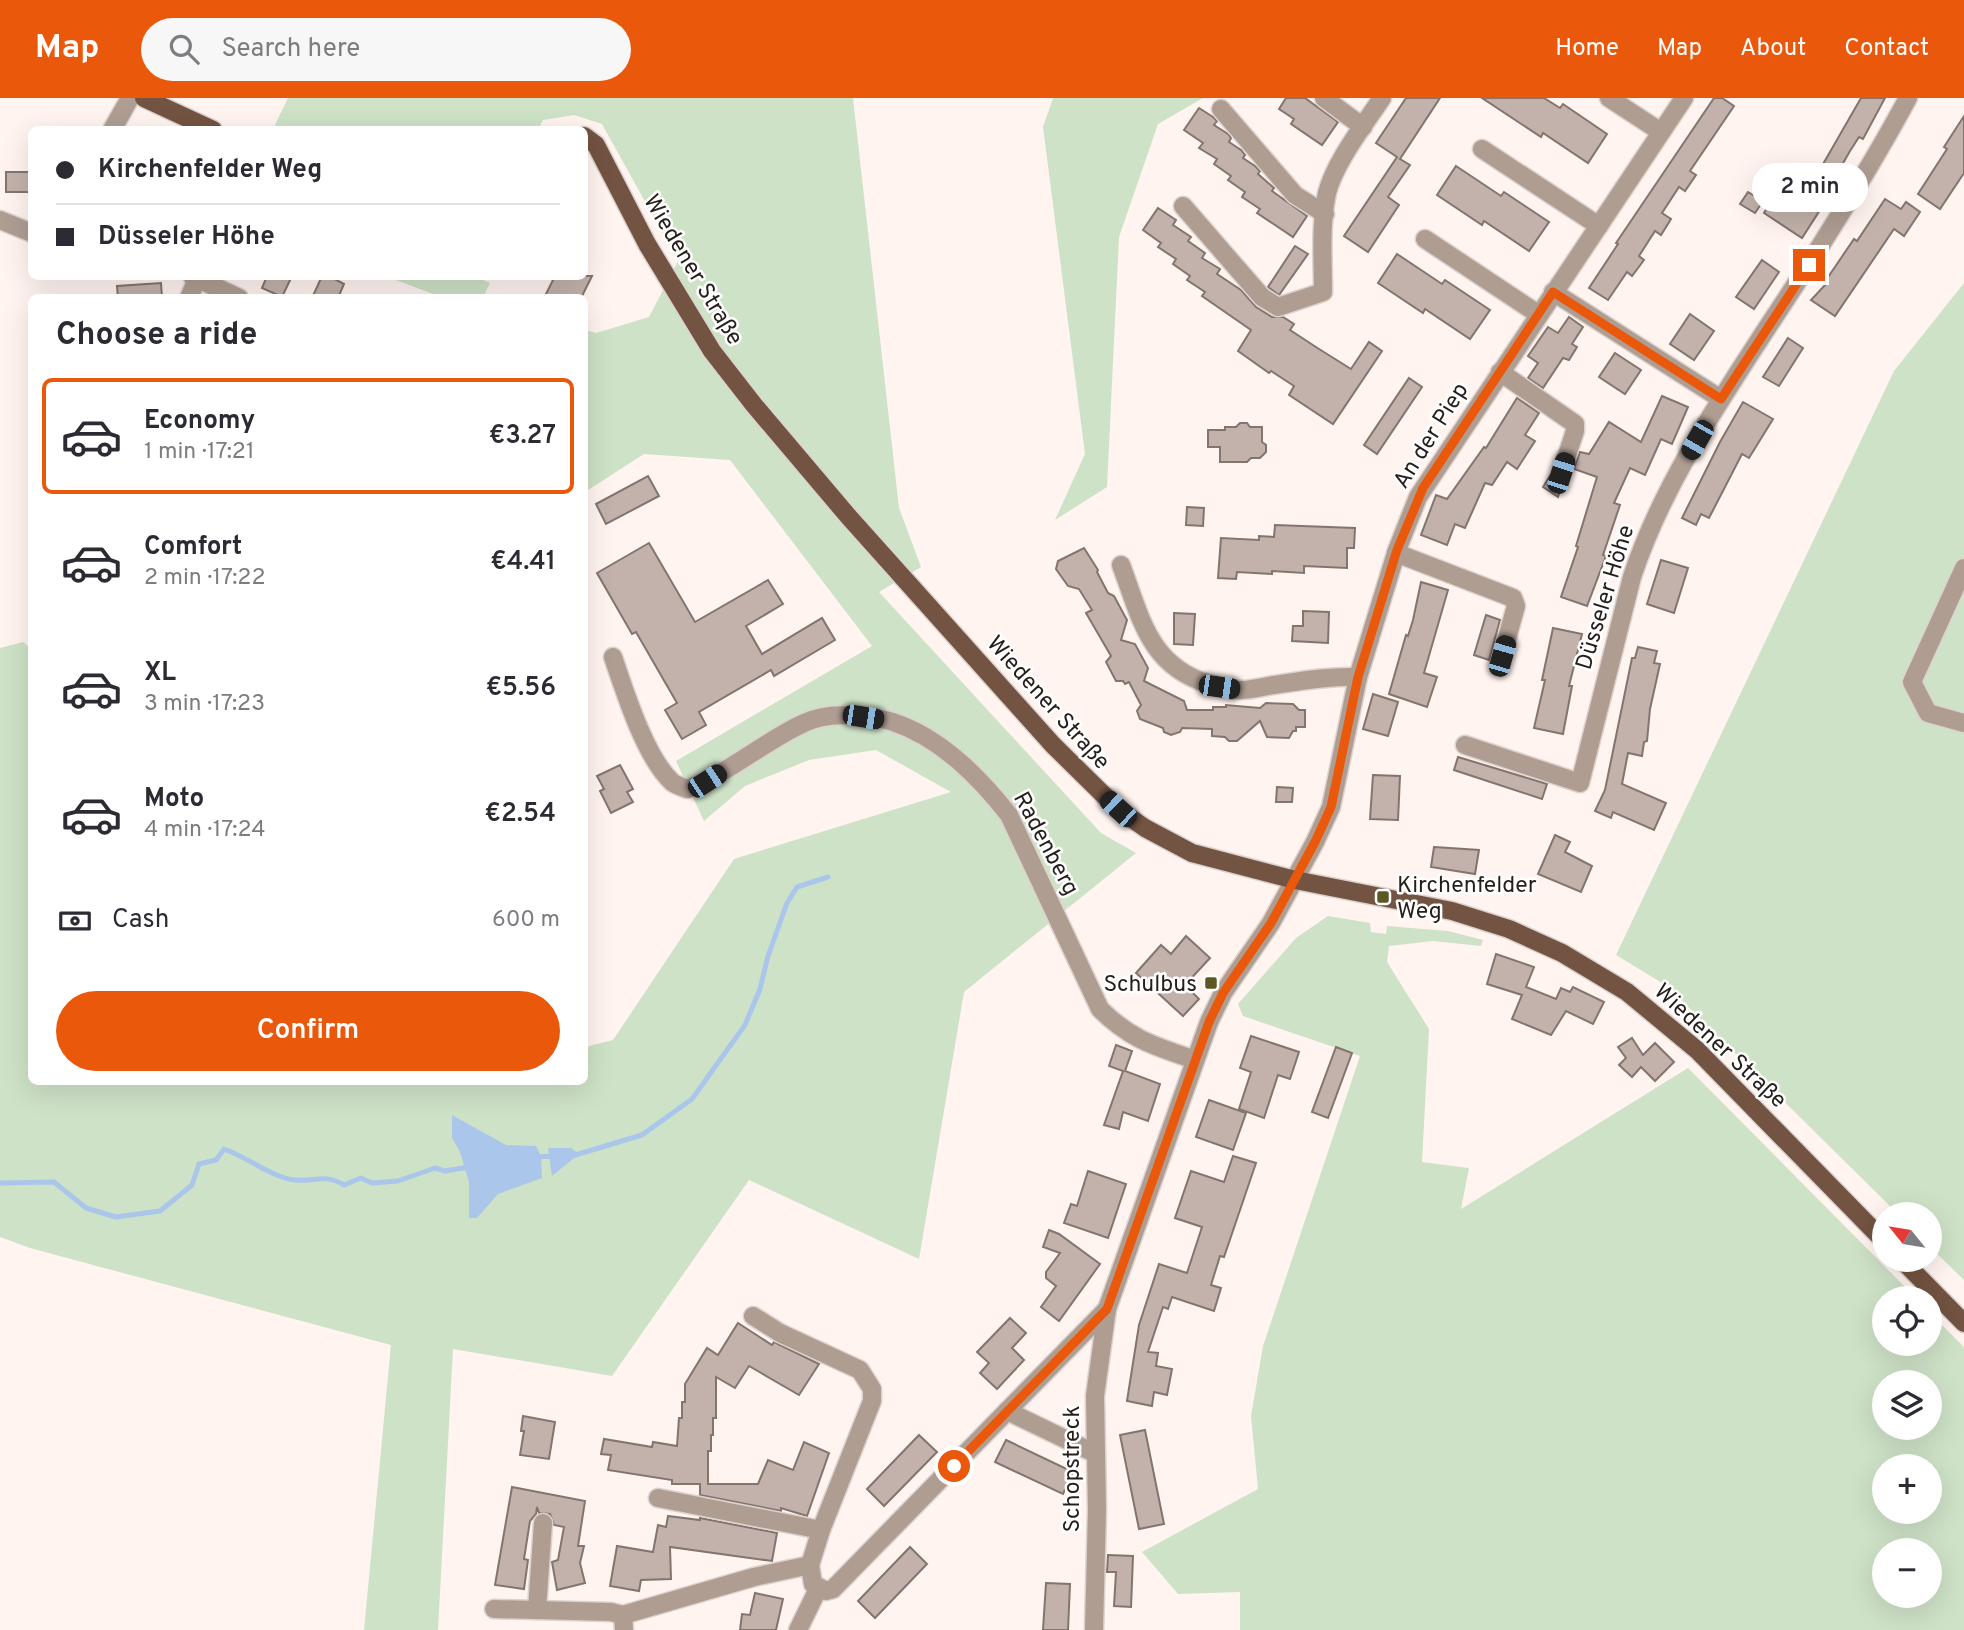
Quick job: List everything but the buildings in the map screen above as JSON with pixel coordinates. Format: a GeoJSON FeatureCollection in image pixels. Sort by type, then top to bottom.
{"type":"FeatureCollection","features":[{"type":"Feature","properties":{"kind":"main road"},"geometry":{"type":"LineString","coordinates":[[144,98],[205,126]]}},
{"type":"Feature","properties":{"kind":"main road","name":"Wiedener Straße"},"geometry":{"type":"LineString","coordinates":[[588,139],[596,145],[648,244],[712,351],[814,478],[1053,745],[1096,789],[1145,828],[1192,853],[1295,880],[1452,911],[1508,929],[1562,953],[1627,992],[1697,1050],[1872,1229]]}},
{"type":"Feature","properties":{"kind":"main road"},"geometry":{"type":"LineString","coordinates":[[1914,1272],[1964,1323]]}},
{"type":"Feature","properties":{"kind":"street"},"geometry":{"type":"LineString","coordinates":[[114,126],[130,98]]}},
{"type":"Feature","properties":{"kind":"street"},"geometry":{"type":"LineString","coordinates":[[1324,98],[1363,127]]}},
{"type":"Feature","properties":{"kind":"street"},"geometry":{"type":"LineString","coordinates":[[1183,206],[1262,297],[1278,307],[1322,292],[1328,192],[1337,170],[1382,98]]}},
{"type":"Feature","properties":{"kind":"street"},"geometry":{"type":"LineString","coordinates":[[1609,98],[1661,132]]}},
{"type":"Feature","properties":{"kind":"street","name":"An der Piep"},"geometry":{"type":"LineString","coordinates":[[1295,880],[1331,807],[1358,677],[1396,553],[1423,488],[1684,98]]}},
{"type":"Feature","properties":{"kind":"street","name":"Düsseler Höhe"},"geometry":{"type":"LineString","coordinates":[[1465,745],[1580,783],[1617,632],[1643,544],[1661,502],[1721,399],[1823,242],[1908,98]]}},
{"type":"Feature","properties":{"kind":"street"},"geometry":{"type":"LineString","coordinates":[[1221,109],[1295,195],[1325,215]]}},
{"type":"Feature","properties":{"kind":"street"},"geometry":{"type":"LineString","coordinates":[[1482,149],[1599,226]]}},
{"type":"Feature","properties":{"kind":"street"},"geometry":{"type":"LineString","coordinates":[[0,220],[28,231]]}},
{"type":"Feature","properties":{"kind":"street"},"geometry":{"type":"LineString","coordinates":[[1425,239],[1538,314]]}},
{"type":"Feature","properties":{"kind":"street"},"geometry":{"type":"LineString","coordinates":[[199,280],[230,294]]}},
{"type":"Feature","properties":{"kind":"street"},"geometry":{"type":"LineString","coordinates":[[1553,292],[1721,399]]}},
{"type":"Feature","properties":{"kind":"street"},"geometry":{"type":"LineString","coordinates":[[1500,372],[1575,424],[1561,473]]}},
{"type":"Feature","properties":{"kind":"street"},"geometry":{"type":"LineString","coordinates":[[1396,553],[1513,598],[1516,606],[1502,656]]}},
{"type":"Feature","properties":{"kind":"street"},"geometry":{"type":"LineString","coordinates":[[1121,565],[1147,635],[1170,665],[1184,674],[1219,687],[1240,690],[1336,676],[1358,677]]}},
{"type":"Feature","properties":{"kind":"street"},"geometry":{"type":"LineString","coordinates":[[1964,568],[1912,682],[1928,713],[1964,723]]}},
{"type":"Feature","properties":{"kind":"street","name":"Radenberg"},"geometry":{"type":"LineString","coordinates":[[613,657],[635,719],[656,759],[673,783],[687,789],[707,781],[752,751],[806,722],[833,714],[892,721],[943,749],[989,789],[1009,815],[1100,1009],[1117,1026],[1142,1042],[1195,1060]]}},
{"type":"Feature","properties":{"kind":"street"},"geometry":{"type":"LineString","coordinates":[[754,1315],[780,1333],[860,1370],[872,1389],[872,1401],[810,1565],[813,1584],[826,1591],[833,1589],[847,1577],[1007,1410],[1048,1375],[1107,1309],[1209,1022],[1223,993],[1271,923],[1295,880]]}},
{"type":"Feature","properties":{"kind":"street","name":"Schopstreck"},"geometry":{"type":"LineString","coordinates":[[1094,1630],[1097,1510],[1090,1396],[1107,1309]]}},
{"type":"Feature","properties":{"kind":"street"},"geometry":{"type":"LineString","coordinates":[[1007,1410],[1049,1426],[1094,1452]]}},
{"type":"Feature","properties":{"kind":"street"},"geometry":{"type":"LineString","coordinates":[[658,1498],[821,1530]]}},
{"type":"Feature","properties":{"kind":"street"},"geometry":{"type":"LineString","coordinates":[[537,1610],[542,1523]]}},
{"type":"Feature","properties":{"kind":"street"},"geometry":{"type":"LineString","coordinates":[[494,1609],[611,1612],[623,1622],[754,1577],[810,1565]]}},
{"type":"Feature","properties":{"kind":"street"},"geometry":{"type":"LineString","coordinates":[[798,1630],[818,1589]]}},
{"type":"Feature","properties":{"kind":"green space"},"geometry":{"type":"Polygon","coordinates":[[[288,98],[853,98],[899,508],[921,567],[879,592],[1101,833],[1136,853],[964,992],[919,1259],[749,1180],[612,1376],[453,1349],[438,1630],[364,1630],[391,1345],[30,1248],[0,1237],[0,648],[23,642],[28,646],[28,1085],[588,1085],[588,1046],[613,1040],[734,859],[951,792],[876,750],[809,760],[745,786],[704,821],[676,761],[872,646],[730,460],[644,454],[588,490],[588,331],[596,333],[649,317],[678,261],[602,124],[574,115],[543,120],[540,126],[274,126],[288,98]]]}},
{"type":"Feature","properties":{"kind":"green space"},"geometry":{"type":"Polygon","coordinates":[[[1053,98],[1203,98],[1158,124],[1119,237],[1107,487],[1055,520],[1085,454],[1043,127],[1053,98]]]}},
{"type":"Feature","properties":{"kind":"green space"},"geometry":{"type":"Polygon","coordinates":[[[396,280],[483,280],[490,283],[484,294],[433,294],[396,280]]]}},
{"type":"Feature","properties":{"kind":"green space"},"geometry":{"type":"Polygon","coordinates":[[[1964,283],[1964,1280],[1942,1259],[1942,1202],[1886,1202],[1667,986],[1616,955],[1894,371],[1964,283]]]}},
{"type":"Feature","properties":{"kind":"green space"},"geometry":{"type":"Polygon","coordinates":[[[1328,916],[1370,923],[1371,932],[1386,934],[1387,926],[1448,931],[1483,940],[1481,946],[1433,941],[1389,946],[1387,962],[1429,1029],[1422,1162],[1469,1168],[1461,1209],[1688,1068],[1872,1254],[1872,1272],[1890,1272],[1904,1286],[1872,1286],[1872,1356],[1942,1356],[1942,1325],[1964,1347],[1964,1630],[1240,1630],[1240,1592],[1178,1594],[1142,1552],[1258,1489],[1251,1416],[1263,1346],[1360,1056],[1243,1016],[1238,1004],[1296,938],[1328,916]]]}},
{"type":"Feature","properties":{"kind":"water"},"geometry":{"type":"Polygon","coordinates":[[[452,1115],[506,1145],[536,1146],[541,1156],[542,1178],[498,1194],[477,1218],[469,1218],[469,1182],[460,1152],[452,1138],[452,1115]]]}},
{"type":"Feature","properties":{"kind":"water"},"geometry":{"type":"Polygon","coordinates":[[[548,1148],[571,1148],[579,1154],[552,1176],[548,1148]]]}},
{"type":"Feature","properties":{"kind":"waterway"},"geometry":{"type":"LineString","coordinates":[[572,1156],[642,1135],[692,1099],[745,1025],[760,989],[768,956],[787,903],[797,887],[828,877]]}},
{"type":"Feature","properties":{"kind":"waterway"},"geometry":{"type":"LineString","coordinates":[[0,1183],[54,1182],[86,1208],[116,1217],[160,1211],[192,1185],[199,1164],[216,1160],[224,1149],[287,1178],[331,1179],[344,1185],[361,1178],[372,1183],[398,1181],[435,1168],[445,1171],[469,1167]]}},
{"type":"Feature","properties":{"kind":"waterway"},"geometry":{"type":"LineString","coordinates":[[534,1157],[556,1156]]}},
{"type":"Feature","properties":{"kind":"place","name":"Kirchenfelder Weg"},"geometry":{"type":"Point","coordinates":[1383,897]}},
{"type":"Feature","properties":{"kind":"place","name":"Schulbus"},"geometry":{"type":"Point","coordinates":[1211,983]}},
{"type":"Feature","properties":{"kind":"route"},"geometry":{"type":"LineString","coordinates":[[954,1466],[1107,1309],[1209,1022],[1223,993],[1271,923],[1331,807],[1358,677],[1410,515],[1423,488],[1553,292],[1721,399],[1809,265]]}}]}
